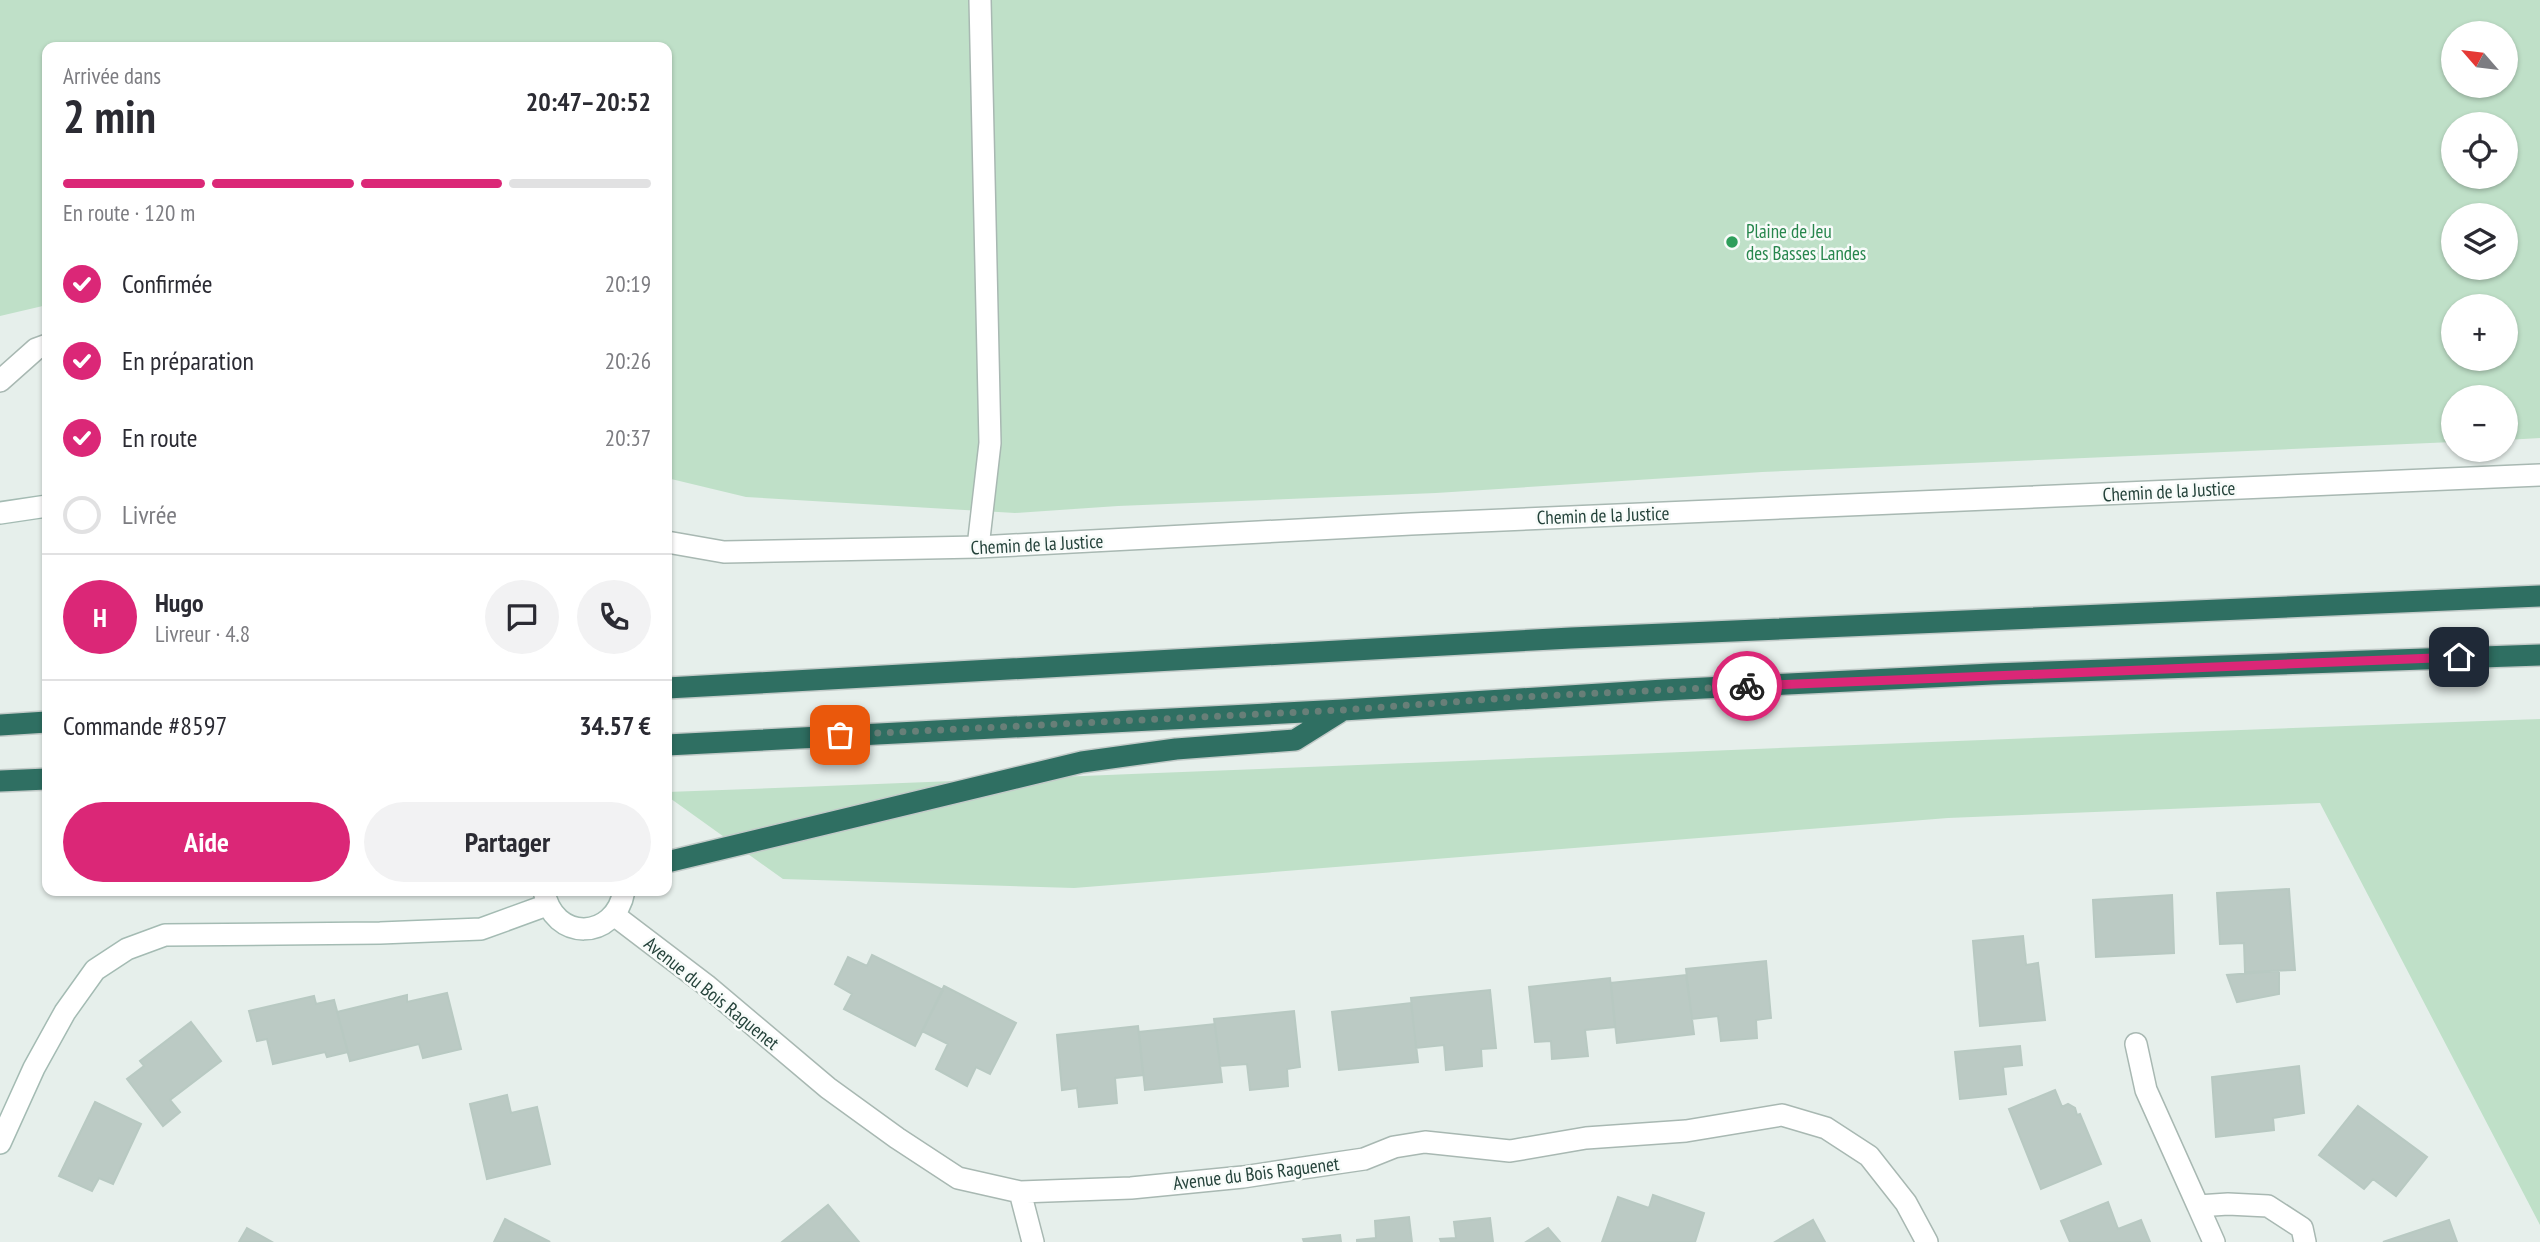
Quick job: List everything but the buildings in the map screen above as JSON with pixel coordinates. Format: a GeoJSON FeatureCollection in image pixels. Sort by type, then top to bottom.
{"type":"FeatureCollection","features":[{"type":"Feature","properties":{"kind":"highway"},"geometry":{"type":"LineString","coordinates":[[672,688],[1571,638],[2540,596]]}},
{"type":"Feature","properties":{"kind":"highway"},"geometry":{"type":"LineString","coordinates":[[672,745],[1845,681],[2540,655]]}},
{"type":"Feature","properties":{"kind":"highway"},"geometry":{"type":"LineString","coordinates":[[672,861],[1082,762],[1176,748],[1295,740],[1343,710]]}},
{"type":"Feature","properties":{"kind":"highway"},"geometry":{"type":"LineString","coordinates":[[0,725],[42,722]]}},
{"type":"Feature","properties":{"kind":"highway"},"geometry":{"type":"LineString","coordinates":[[0,781],[42,779]]}},
{"type":"Feature","properties":{"kind":"street"},"geometry":{"type":"LineString","coordinates":[[978,547],[990,443],[981,0]]}},
{"type":"Feature","properties":{"kind":"street"},"geometry":{"type":"LineString","coordinates":[[0,381],[42,347]]}},
{"type":"Feature","properties":{"kind":"street","name":"Chemin de la Justice"},"geometry":{"type":"LineString","coordinates":[[672,543],[724,552],[978,547],[1425,523],[2540,475]]}},
{"type":"Feature","properties":{"kind":"street"},"geometry":{"type":"LineString","coordinates":[[0,513],[42,507]]}},
{"type":"Feature","properties":{"kind":"street"},"geometry":{"type":"LineString","coordinates":[[0,1143],[34,1068],[65,1012],[95,970],[127,949],[166,935],[481,929],[546,898],[554,917],[565,925],[578,929],[591,928],[604,924],[614,915],[623,896]]}},
{"type":"Feature","properties":{"kind":"street","name":"Avenue du Bois Raguenet"},"geometry":{"type":"LineString","coordinates":[[614,915],[706,985],[828,1088],[958,1178],[1020,1192],[1131,1188],[1243,1177],[1364,1158],[1394,1147],[1425,1142],[1510,1151],[1586,1138],[1686,1131],[1782,1115],[1826,1128],[1869,1156],[1906,1203],[1927,1242]]}},
{"type":"Feature","properties":{"kind":"street"},"geometry":{"type":"LineString","coordinates":[[2136,1044],[2146,1090],[2214,1242]]}},
{"type":"Feature","properties":{"kind":"street"},"geometry":{"type":"LineString","coordinates":[[1020,1192],[1033,1242]]}},
{"type":"Feature","properties":{"kind":"street"},"geometry":{"type":"LineString","coordinates":[[2198,1206],[2228,1203],[2268,1206],[2302,1228],[2305,1242]]}},
{"type":"Feature","properties":{"kind":"green space","name":"Plaine de Jeu des Basses Landes"},"geometry":{"type":"Polygon","coordinates":[[[0,0],[2540,0],[2540,438],[2518,439],[2518,385],[2441,385],[2441,443],[1762,472],[1436,493],[1118,506],[1015,513],[746,497],[672,479],[672,42],[42,42],[42,306],[0,316],[0,0]]]}},
{"type":"Feature","properties":{"kind":"green space"},"geometry":{"type":"Polygon","coordinates":[[[2540,719],[2540,1225],[2320,803],[1948,818],[1074,888],[783,879],[672,800],[672,792],[2540,719]]]}},
{"type":"Feature","properties":{"kind":"way so far"},"geometry":{"type":"LineString","coordinates":[[840,735],[1343,710],[1520,697],[1747,686]]}},
{"type":"Feature","properties":{"kind":"place","name":"Plaine de Jeu des Basses Landes"},"geometry":{"type":"Point","coordinates":[1732,242]}},
{"type":"Feature","properties":{"kind":"route"},"geometry":{"type":"LineString","coordinates":[[1747,686],[2459,657]]}}]}
